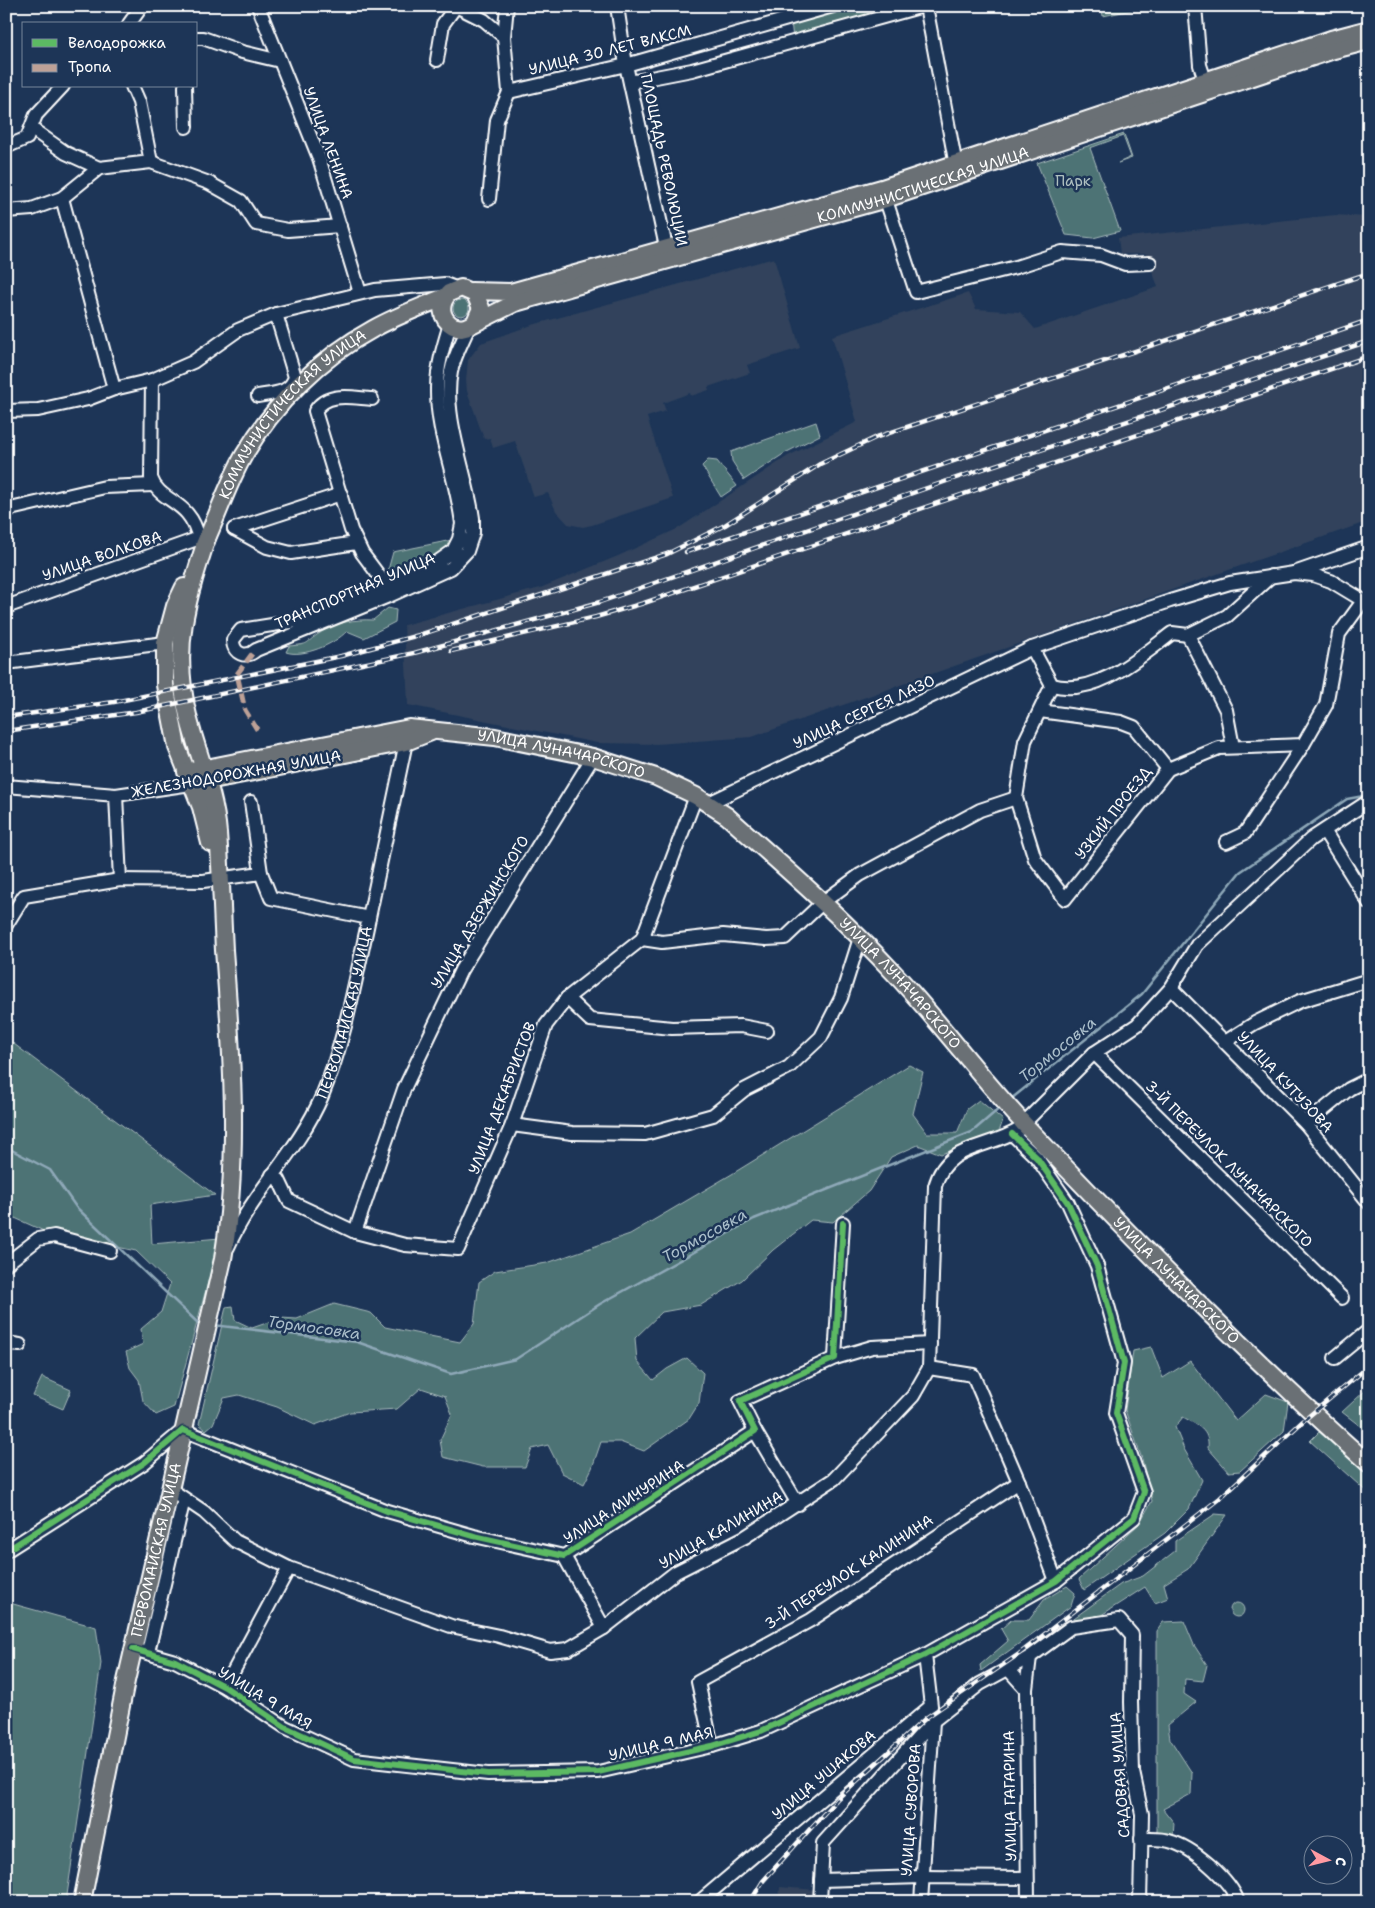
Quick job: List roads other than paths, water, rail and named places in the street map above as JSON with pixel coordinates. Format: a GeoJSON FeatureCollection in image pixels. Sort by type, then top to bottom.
{"type":"FeatureCollection","features":[{"type":"Feature","properties":{"kind":"main road","name":"КОММУНИСТИЧЕСКАЯ УЛИЦА"},"geometry":{"type":"LineString","coordinates":[[1207,86],[1331,38],[1369,29]]}},
{"type":"Feature","properties":{"kind":"main road","name":"КОММУНИСТИЧЕСКАЯ УЛИЦА"},"geometry":{"type":"LineString","coordinates":[[472,324],[515,303],[668,256],[884,194],[1207,86],[1369,41]]}},
{"type":"Feature","properties":{"kind":"main road","name":"КОММУНИСТИЧЕСКАЯ УЛИЦА"},"geometry":{"type":"LineString","coordinates":[[172,720],[165,685],[165,643],[175,606],[204,537],[243,456],[277,408],[305,379],[338,352],[370,330],[400,315],[458,292],[511,292],[668,256]]}},
{"type":"Feature","properties":{"kind":"main road"},"geometry":{"type":"LineString","coordinates":[[400,315],[447,321],[461,328],[472,324],[480,314],[480,303],[458,292],[442,305],[447,321]]}},
{"type":"Feature","properties":{"kind":"main road","name":"КОММУНИСТИЧЕСКАЯ УЛИЦА"},"geometry":{"type":"LineString","coordinates":[[188,717],[182,682],[180,652],[187,600],[204,537]]}},
{"type":"Feature","properties":{"kind":"main road","name":"ПЕРВОМАЙСКАЯ УЛИЦА"},"geometry":{"type":"LineString","coordinates":[[82,1902],[141,1650],[170,1489],[202,1343],[223,1259],[232,1189],[233,1124],[230,1027],[219,879],[218,832],[206,775],[188,717]]}},
{"type":"Feature","properties":{"kind":"main road","name":"ПЕРВОМАЙСКАЯ УЛИЦА"},"geometry":{"type":"LineString","coordinates":[[172,720],[177,747],[201,807],[219,879]]}},
{"type":"Feature","properties":{"kind":"main road","name":"УЛИЦА ЛУНАЧАРСКОГО"},"geometry":{"type":"LineString","coordinates":[[434,731],[495,737],[593,756],[640,771],[702,800],[727,816],[823,902],[895,974],[989,1085],[1021,1128],[1307,1408],[1369,1464]]}},
{"type":"Feature","properties":{"kind":"main road","name":"ЖЕЛЕЗНОДОРОЖНАЯ УЛИЦА"},"geometry":{"type":"LineString","coordinates":[[189,778],[434,731]]}},
{"type":"Feature","properties":{"kind":"street"},"geometry":{"type":"LineString","coordinates":[[130,22],[142,6]]}},
{"type":"Feature","properties":{"kind":"street","name":"УЛИЦА ЛЕНИНА"},"geometry":{"type":"LineString","coordinates":[[258,6],[319,158],[360,293]]}},
{"type":"Feature","properties":{"kind":"street"},"geometry":{"type":"LineString","coordinates":[[437,60],[443,24],[456,6],[484,20],[504,37]]}},
{"type":"Feature","properties":{"kind":"street"},"geometry":{"type":"LineString","coordinates":[[489,199],[497,120],[509,92],[504,37],[507,6]]}},
{"type":"Feature","properties":{"kind":"street","name":"ПЛОЩАДЬ РЕВОЛЮЦИИ"},"geometry":{"type":"LineString","coordinates":[[618,6],[626,65],[668,256]]}},
{"type":"Feature","properties":{"kind":"street","name":"УЛИЦА 30 ЛЕТ ВЛКСМ"},"geometry":{"type":"LineString","coordinates":[[509,92],[626,65],[833,6]]}},
{"type":"Feature","properties":{"kind":"street"},"geometry":{"type":"LineString","coordinates":[[630,82],[692,70],[924,6],[956,169]]}},
{"type":"Feature","properties":{"kind":"street"},"geometry":{"type":"LineString","coordinates":[[1195,6],[1200,59],[1207,86]]}},
{"type":"Feature","properties":{"kind":"street"},"geometry":{"type":"LineString","coordinates":[[198,38],[203,38],[242,52],[280,60]]}},
{"type":"Feature","properties":{"kind":"street"},"geometry":{"type":"LineString","coordinates":[[6,147],[27,138],[36,115],[60,88]]}},
{"type":"Feature","properties":{"kind":"street"},"geometry":{"type":"LineString","coordinates":[[133,88],[139,102],[151,162]]}},
{"type":"Feature","properties":{"kind":"street"},"geometry":{"type":"LineString","coordinates":[[185,88],[186,127]]}},
{"type":"Feature","properties":{"kind":"street"},"geometry":{"type":"LineString","coordinates":[[32,129],[66,153],[99,168],[151,162],[209,183],[241,201],[256,224],[288,230],[340,226]]}},
{"type":"Feature","properties":{"kind":"street"},"geometry":{"type":"LineString","coordinates":[[6,211],[32,209],[62,198],[99,168]]}},
{"type":"Feature","properties":{"kind":"street"},"geometry":{"type":"LineString","coordinates":[[884,194],[916,292],[1016,267],[1062,252],[1101,255],[1126,264],[1150,263]]}},
{"type":"Feature","properties":{"kind":"street"},"geometry":{"type":"LineString","coordinates":[[62,198],[114,388]]}},
{"type":"Feature","properties":{"kind":"street"},"geometry":{"type":"LineString","coordinates":[[6,411],[38,410],[80,401],[114,388],[152,380],[193,362],[238,330],[276,314],[360,293],[445,284],[458,292]]}},
{"type":"Feature","properties":{"kind":"street"},"geometry":{"type":"LineString","coordinates":[[258,396],[284,391],[293,384],[295,377],[276,314]]}},
{"type":"Feature","properties":{"kind":"street","name":"ТРАНСПОРТНАЯ УЛИЦА"},"geometry":{"type":"LineString","coordinates":[[447,321],[437,388],[441,420],[460,510],[462,524],[459,539],[448,556],[386,585],[297,621],[241,630],[235,636],[234,648],[238,653],[246,655],[438,575],[455,565],[465,555],[473,533],[473,518],[452,418],[449,388],[453,362],[472,324]]}},
{"type":"Feature","properties":{"kind":"street"},"geometry":{"type":"LineString","coordinates":[[152,380],[151,478],[153,485],[190,515],[204,537]]}},
{"type":"Feature","properties":{"kind":"street"},"geometry":{"type":"LineString","coordinates":[[372,399],[331,398],[323,401],[315,411],[356,543],[386,585]]}},
{"type":"Feature","properties":{"kind":"street"},"geometry":{"type":"LineString","coordinates":[[6,510],[105,486],[153,485]]}},
{"type":"Feature","properties":{"kind":"street"},"geometry":{"type":"LineString","coordinates":[[341,494],[234,529],[267,547],[291,554],[356,543]]}},
{"type":"Feature","properties":{"kind":"street","name":"УЛИЦА ВОЛКОВА"},"geometry":{"type":"LineString","coordinates":[[6,607],[204,537]]}},
{"type":"Feature","properties":{"kind":"street"},"geometry":{"type":"LineString","coordinates":[[1294,573],[1369,547]]}},
{"type":"Feature","properties":{"kind":"street"},"geometry":{"type":"LineString","coordinates":[[1226,842],[1245,833],[1303,745],[1326,704],[1339,634],[1366,602],[1331,581],[1313,575],[1294,573]]}},
{"type":"Feature","properties":{"kind":"street","name":"УЛИЦА СЕРГЕЯ ЛАЗО"},"geometry":{"type":"LineString","coordinates":[[702,800],[1032,648],[1178,598],[1230,583],[1294,573]]}},
{"type":"Feature","properties":{"kind":"street"},"geometry":{"type":"LineString","coordinates":[[1032,648],[1052,685],[1062,688],[1092,684],[1130,664],[1172,632],[1188,635],[1227,616],[1273,575]]}},
{"type":"Feature","properties":{"kind":"street","name":"ТРАНСПОРТНАЯ УЛИЦА"},"geometry":{"type":"LineString","coordinates":[[247,629],[257,636],[259,641],[256,650]]}},
{"type":"Feature","properties":{"kind":"street"},"geometry":{"type":"LineString","coordinates":[[1188,635],[1226,710],[1233,747]]}},
{"type":"Feature","properties":{"kind":"street"},"geometry":{"type":"LineString","coordinates":[[6,663],[165,643]]}},
{"type":"Feature","properties":{"kind":"street"},"geometry":{"type":"LineString","coordinates":[[702,800],[642,939],[662,942],[723,935],[766,940],[785,938],[823,902],[868,871],[980,810],[1016,798],[1025,741],[1052,685]]}},
{"type":"Feature","properties":{"kind":"street"},"geometry":{"type":"LineString","coordinates":[[1040,711],[1121,722],[1134,727],[1168,769]]}},
{"type":"Feature","properties":{"kind":"street","name":"ПЕРВОМАЙСКАЯ УЛИЦА"},"geometry":{"type":"LineString","coordinates":[[223,1259],[248,1207],[301,1134],[321,1099],[334,1065],[345,1030],[408,735]]}},
{"type":"Feature","properties":{"kind":"street","name":"УЗКИЙ ПРОЕЗД"},"geometry":{"type":"LineString","coordinates":[[1016,798],[1034,859],[1065,899],[1168,769],[1219,748],[1303,745]]}},
{"type":"Feature","properties":{"kind":"street","name":"УЛИЦА ДЗЕРЖИНСКОГО"},"geometry":{"type":"LineString","coordinates":[[356,1232],[404,1089],[461,970],[593,756]]}},
{"type":"Feature","properties":{"kind":"street","name":"ЖЕЛЕЗНОДОРОЖНАЯ УЛИЦА"},"geometry":{"type":"LineString","coordinates":[[6,786],[116,796],[189,778]]}},
{"type":"Feature","properties":{"kind":"street"},"geometry":{"type":"LineString","coordinates":[[116,796],[120,880]]}},
{"type":"Feature","properties":{"kind":"street"},"geometry":{"type":"LineString","coordinates":[[1021,1128],[1094,1053],[1137,1025],[1171,988],[1197,945],[1311,839],[1325,832],[1369,801]]}},
{"type":"Feature","properties":{"kind":"street"},"geometry":{"type":"LineString","coordinates":[[251,802],[261,873],[271,898],[369,918]]}},
{"type":"Feature","properties":{"kind":"street"},"geometry":{"type":"LineString","coordinates":[[1325,832],[1369,903]]}},
{"type":"Feature","properties":{"kind":"street"},"geometry":{"type":"LineString","coordinates":[[6,925],[24,896],[120,880],[219,879],[261,873]]}},
{"type":"Feature","properties":{"kind":"street"},"geometry":{"type":"LineString","coordinates":[[512,1125],[572,1133],[645,1134],[713,1115],[744,1090],[789,1067],[821,1037],[841,998],[860,938]]}},
{"type":"Feature","properties":{"kind":"street","name":"УЛИЦА ДЕКАБРИСТОВ"},"geometry":{"type":"LineString","coordinates":[[356,1232],[405,1245],[458,1250],[512,1125],[546,1024],[567,998],[642,939]]}},
{"type":"Feature","properties":{"kind":"street"},"geometry":{"type":"LineString","coordinates":[[1225,1042],[1255,1023],[1300,1001],[1368,979]]}},
{"type":"Feature","properties":{"kind":"street","name":"УЛИЦА КУТУЗОВА"},"geometry":{"type":"LineString","coordinates":[[1171,988],[1306,1124],[1369,1203]]}},
{"type":"Feature","properties":{"kind":"street"},"geometry":{"type":"LineString","coordinates":[[567,998],[590,1020],[672,1028],[741,1026],[767,1030]]}},
{"type":"Feature","properties":{"kind":"street","name":"3-Й ПЕРЕУЛОК ЛУНАЧАРСКОГО"},"geometry":{"type":"LineString","coordinates":[[1094,1053],[1342,1298]]}},
{"type":"Feature","properties":{"kind":"street"},"geometry":{"type":"LineString","coordinates":[[1306,1124],[1349,1089],[1369,1079]]}},
{"type":"Feature","properties":{"kind":"street","name":"УЛИЦА КАЛИНИНА"},"geometry":{"type":"LineString","coordinates":[[170,1489],[204,1512],[236,1541],[289,1568],[450,1626],[499,1636],[550,1651],[568,1649],[604,1628],[676,1572],[746,1537],[834,1480],[913,1396],[929,1368],[934,1195],[939,1171],[948,1160],[958,1154],[1021,1128]]}},
{"type":"Feature","properties":{"kind":"street","name":"УЛИЦА 9 МАЯ"},"geometry":{"type":"LineString","coordinates":[[141,1650],[175,1661],[225,1687],[285,1727],[354,1759],[488,1774],[598,1772],[712,1746],[761,1731],[925,1655],[1056,1581],[1134,1518],[1144,1492],[1116,1413],[1124,1363],[1098,1266],[1068,1203],[1037,1158],[1021,1128]]}},
{"type":"Feature","properties":{"kind":"street"},"geometry":{"type":"LineString","coordinates":[[272,1175],[279,1180],[289,1201],[356,1232]]}},
{"type":"Feature","properties":{"kind":"street"},"geometry":{"type":"LineString","coordinates":[[835,1358],[843,1223]]}},
{"type":"Feature","properties":{"kind":"street"},"geometry":{"type":"LineString","coordinates":[[6,1264],[38,1239],[54,1236],[110,1250]]}},
{"type":"Feature","properties":{"kind":"street"},"geometry":{"type":"LineString","coordinates":[[1335,1358],[1369,1330]]}},
{"type":"Feature","properties":{"kind":"street"},"geometry":{"type":"LineString","coordinates":[[6,1343],[20,1345]]}},
{"type":"Feature","properties":{"kind":"street"},"geometry":{"type":"LineString","coordinates":[[798,1504],[755,1431],[740,1401],[835,1358],[872,1347],[930,1344]]}},
{"type":"Feature","properties":{"kind":"street"},"geometry":{"type":"LineString","coordinates":[[929,1368],[973,1375],[1019,1482],[1056,1581]]}},
{"type":"Feature","properties":{"kind":"street"},"geometry":{"type":"LineString","coordinates":[[6,1551],[144,1463],[183,1430]]}},
{"type":"Feature","properties":{"kind":"street","name":"УЛИЦА МИЧУРИНА"},"geometry":{"type":"LineString","coordinates":[[183,1430],[387,1510],[474,1536],[564,1556],[755,1431]]}},
{"type":"Feature","properties":{"kind":"street","name":"3-Й ПЕРЕУЛОК КАЛИНИНА"},"geometry":{"type":"LineString","coordinates":[[712,1746],[698,1682],[811,1620],[1019,1482]]}},
{"type":"Feature","properties":{"kind":"street"},"geometry":{"type":"LineString","coordinates":[[141,1650],[184,1499]]}},
{"type":"Feature","properties":{"kind":"street"},"geometry":{"type":"LineString","coordinates":[[564,1556],[604,1628]]}},
{"type":"Feature","properties":{"kind":"street"},"geometry":{"type":"LineString","coordinates":[[225,1687],[289,1568]]}},
{"type":"Feature","properties":{"kind":"street","name":"САДОВАЯ УЛИЦА"},"geometry":{"type":"LineString","coordinates":[[1030,1657],[1071,1627],[1119,1620],[1132,1635],[1130,1702],[1134,1772],[1142,1814],[1140,1902]]}},
{"type":"Feature","properties":{"kind":"street","name":"УЛИЦА УШАКОВА"},"geometry":{"type":"LineString","coordinates":[[699,1902],[931,1706],[925,1655]]}},
{"type":"Feature","properties":{"kind":"street"},"geometry":{"type":"LineString","coordinates":[[820,1902],[824,1843],[933,1721],[980,1684],[1030,1657]]}},
{"type":"Feature","properties":{"kind":"street","name":"УЛИЦА ГАГАРИНА"},"geometry":{"type":"LineString","coordinates":[[1028,1902],[1026,1689],[1030,1657]]}},
{"type":"Feature","properties":{"kind":"street"},"geometry":{"type":"LineString","coordinates":[[1008,1669],[1026,1689]]}},
{"type":"Feature","properties":{"kind":"street","name":"УЛИЦА СУВОРОВА"},"geometry":{"type":"LineString","coordinates":[[922,1902],[922,1877],[933,1721]]}},
{"type":"Feature","properties":{"kind":"street"},"geometry":{"type":"LineString","coordinates":[[1141,1839],[1169,1841],[1197,1855],[1233,1888],[1238,1902]]}},
{"type":"Feature","properties":{"kind":"street"},"geometry":{"type":"LineString","coordinates":[[821,1880],[922,1877],[1027,1878]]}},
{"type":"Feature","properties":{"kind":"street"},"geometry":{"type":"LineString","coordinates":[[6,1898],[11,1902]]}},
{"type":"Feature","properties":{"kind":"waterway","name":"Тормосовка"},"geometry":{"type":"LineString","coordinates":[[1011,1099],[1142,994],[1240,872],[1347,799],[1369,795]]}},
{"type":"Feature","properties":{"kind":"waterway","name":"Тормосовка"},"geometry":{"type":"LineString","coordinates":[[213,1325],[357,1342],[451,1374],[516,1359],[600,1304],[754,1219],[972,1132],[1001,1107]]}},
{"type":"Feature","properties":{"kind":"waterway","name":"Тормосовка"},"geometry":{"type":"LineString","coordinates":[[6,1147],[50,1170],[76,1207],[199,1324],[203,1324]]}},
{"type":"Feature","properties":{"kind":"railway"},"geometry":{"type":"LineString","coordinates":[[6,717],[114,702],[341,656],[419,635],[667,554],[725,525],[820,464],[877,437],[1369,273]]}},
{"type":"Feature","properties":{"kind":"railway"},"geometry":{"type":"LineString","coordinates":[[686,552],[1369,320]]}},
{"type":"Feature","properties":{"kind":"railway"},"geometry":{"type":"LineString","coordinates":[[6,731],[136,712],[414,653],[600,602],[947,481],[1369,341]]}},
{"type":"Feature","properties":{"kind":"railway"},"geometry":{"type":"LineString","coordinates":[[451,651],[596,617],[644,603],[1369,356]]}},
{"type":"Feature","properties":{"kind":"railway"},"geometry":{"type":"LineString","coordinates":[[750,1902],[763,1881],[838,1798],[927,1717],[1019,1654],[1220,1498],[1303,1421],[1369,1366]]}},
{"type":"Feature","properties":{"kind":"park label","name":"Парк"},"geometry":{"type":"Point","coordinates":[1073,181]}}]}
